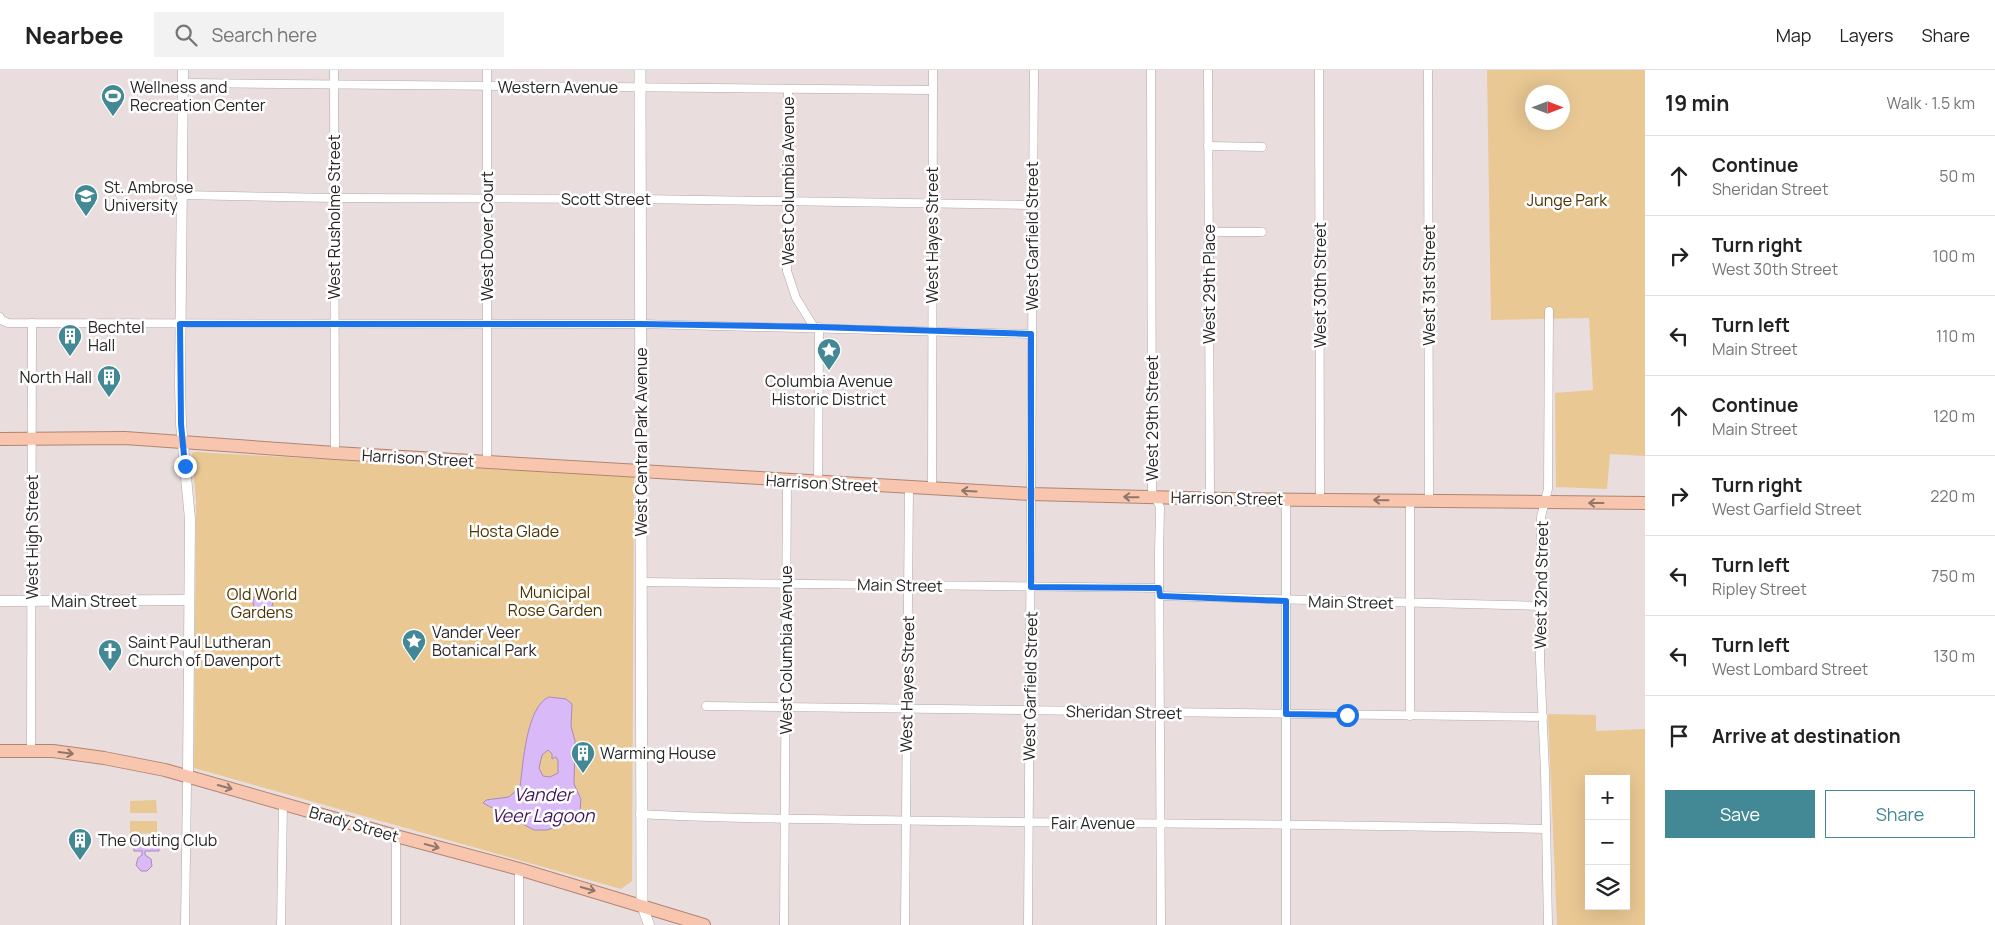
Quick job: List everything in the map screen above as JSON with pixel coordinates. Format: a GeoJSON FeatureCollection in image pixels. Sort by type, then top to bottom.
{"type":"FeatureCollection","features":[{"type":"Feature","properties":{"kind":"highway","name":"Harrison Street"},"geometry":{"type":"LineString","coordinates":[[0,439],[115,438],[335,454],[1031,494],[1210,499],[1645,503]]}},
{"type":"Feature","properties":{"kind":"highway","name":"Brady Street"},"geometry":{"type":"LineString","coordinates":[[0,750],[53,751],[104,758],[165,770],[519,869],[704,925]]}},
{"type":"Feature","properties":{"kind":"main road","name":"West Central Park Avenue"},"geometry":{"type":"LineString","coordinates":[[640,70],[642,472],[640,814],[642,905]]}},
{"type":"Feature","properties":{"kind":"street"},"geometry":{"type":"LineString","coordinates":[[182,70],[180,324],[183,442],[190,518],[186,925]]}},
{"type":"Feature","properties":{"kind":"street","name":"West Rusholme Street"},"geometry":{"type":"LineString","coordinates":[[334,70],[335,454]]}},
{"type":"Feature","properties":{"kind":"street","name":"West Dover Court"},"geometry":{"type":"LineString","coordinates":[[487,70],[487,462]]}},
{"type":"Feature","properties":{"kind":"street","name":"West Hayes Street"},"geometry":{"type":"LineString","coordinates":[[932,489],[933,70]]}},
{"type":"Feature","properties":{"kind":"street","name":"West Garfield Street"},"geometry":{"type":"LineString","coordinates":[[1028,925],[1034,70]]}},
{"type":"Feature","properties":{"kind":"street","name":"West 29th Street"},"geometry":{"type":"LineString","coordinates":[[1151,70],[1152,491],[1160,507],[1161,925]]}},
{"type":"Feature","properties":{"kind":"street","name":"West 29th Place"},"geometry":{"type":"LineString","coordinates":[[1208,70],[1210,499]]}},
{"type":"Feature","properties":{"kind":"street","name":"West 30th Street"},"geometry":{"type":"LineString","coordinates":[[1319,70],[1320,499]]}},
{"type":"Feature","properties":{"kind":"street","name":"West 31st Street"},"geometry":{"type":"LineString","coordinates":[[1428,70],[1429,501]]}},
{"type":"Feature","properties":{"kind":"street","name":"Western Avenue"},"geometry":{"type":"LineString","coordinates":[[183,82],[487,87],[933,90]]}},
{"type":"Feature","properties":{"kind":"street","name":"West Columbia Avenue"},"geometry":{"type":"LineString","coordinates":[[788,88],[787,271],[796,298],[816,327]]}},
{"type":"Feature","properties":{"kind":"street"},"geometry":{"type":"LineString","coordinates":[[1208,146],[1262,147]]}},
{"type":"Feature","properties":{"kind":"street","name":"Scott Street"},"geometry":{"type":"LineString","coordinates":[[180,195],[487,200],[786,200],[1032,205]]}},
{"type":"Feature","properties":{"kind":"street"},"geometry":{"type":"LineString","coordinates":[[1210,232],[1262,232]]}},
{"type":"Feature","properties":{"kind":"street","name":"West 32nd Street"},"geometry":{"type":"LineString","coordinates":[[1548,925],[1540,660],[1542,606],[1541,517],[1548,489],[1549,311]]}},
{"type":"Feature","properties":{"kind":"street"},"geometry":{"type":"LineString","coordinates":[[0,317],[8,323],[641,324],[1031,334]]}},
{"type":"Feature","properties":{"kind":"street","name":"West High Street"},"geometry":{"type":"LineString","coordinates":[[31,752],[32,323]]}},
{"type":"Feature","properties":{"kind":"street"},"geometry":{"type":"LineString","coordinates":[[816,327],[818,483]]}},
{"type":"Feature","properties":{"kind":"street","name":"West Columbia Avenue"},"geometry":{"type":"LineString","coordinates":[[784,925],[787,481]]}},
{"type":"Feature","properties":{"kind":"street","name":"West Hayes Street"},"geometry":{"type":"LineString","coordinates":[[905,925],[909,488]]}},
{"type":"Feature","properties":{"kind":"street"},"geometry":{"type":"LineString","coordinates":[[1286,499],[1286,925]]}},
{"type":"Feature","properties":{"kind":"street"},"geometry":{"type":"LineString","coordinates":[[1410,501],[1410,716]]}},
{"type":"Feature","properties":{"kind":"street","name":"Main Street"},"geometry":{"type":"LineString","coordinates":[[641,582],[1031,587],[1160,592],[1286,601],[1542,606]]}},
{"type":"Feature","properties":{"kind":"street","name":"Main Street"},"geometry":{"type":"LineString","coordinates":[[0,601],[189,600]]}},
{"type":"Feature","properties":{"kind":"street","name":"Sheridan Street"},"geometry":{"type":"LineString","coordinates":[[706,706],[1543,717]]}},
{"type":"Feature","properties":{"kind":"street"},"geometry":{"type":"LineString","coordinates":[[281,925],[283,804]]}},
{"type":"Feature","properties":{"kind":"street","name":"Fair Avenue"},"geometry":{"type":"LineString","coordinates":[[640,814],[706,818],[1286,824],[1546,829]]}},
{"type":"Feature","properties":{"kind":"street"},"geometry":{"type":"LineString","coordinates":[[396,836],[396,925]]}},
{"type":"Feature","properties":{"kind":"street"},"geometry":{"type":"LineString","coordinates":[[519,869],[519,925]]}},
{"type":"Feature","properties":{"kind":"street"},"geometry":{"type":"LineString","coordinates":[[642,905],[649,925]]}},
{"type":"Feature","properties":{"kind":"street"},"geometry":{"type":"LineString","coordinates":[[674,925],[688,920]]}},
{"type":"Feature","properties":{"kind":"green space","name":"Junge Park"},"geometry":{"type":"Polygon","coordinates":[[[1487,70],[1645,70],[1645,456],[1610,454],[1607,489],[1556,487],[1555,393],[1593,390],[1589,318],[1491,320],[1487,70]]]}},
{"type":"Feature","properties":{"kind":"green space","name":"Vander Veer Botanical Park"},"geometry":{"type":"Polygon","coordinates":[[[192,453],[634,477],[632,881],[621,889],[194,768],[196,501],[192,453]]]}},
{"type":"Feature","properties":{"kind":"green space"},"geometry":{"type":"Polygon","coordinates":[[[1548,714],[1596,715],[1596,731],[1645,729],[1645,925],[1557,925],[1548,714]]]}},
{"type":"Feature","properties":{"kind":"green space"},"geometry":{"type":"Polygon","coordinates":[[[156,800],[157,813],[130,813],[130,801],[156,800]]]}},
{"type":"Feature","properties":{"kind":"green space"},"geometry":{"type":"Polygon","coordinates":[[[130,821],[157,821],[157,833],[130,834],[130,821]]]}},
{"type":"Feature","properties":{"kind":"water"},"geometry":{"type":"Polygon","coordinates":[[[263,592],[270,595],[273,602],[270,609],[263,612],[256,609],[253,602],[256,595],[263,592]]]}},
{"type":"Feature","properties":{"kind":"water","name":"Vander Veer Lagoon"},"geometry":{"type":"Polygon","coordinates":[[[549,697],[566,699],[572,704],[571,726],[575,741],[574,784],[581,799],[580,810],[563,825],[547,830],[534,830],[483,803],[486,800],[509,797],[520,787],[527,738],[535,712],[541,703],[549,697]],[[548,750],[542,755],[539,768],[543,776],[550,777],[558,773],[558,761],[556,757],[552,759],[552,754],[548,750]]]}},
{"type":"Feature","properties":{"kind":"water"},"geometry":{"type":"Polygon","coordinates":[[[133,841],[159,841],[159,851],[145,851],[145,855],[151,859],[152,866],[147,871],[141,871],[136,865],[138,858],[142,855],[142,851],[134,851],[133,841]]]}},
{"type":"Feature","properties":{"kind":"place","name":"Wellness and Recreation Center"},"geometry":{"type":"Point","coordinates":[113,117]}},
{"type":"Feature","properties":{"kind":"place","name":"St. Ambrose University"},"geometry":{"type":"Point","coordinates":[86,217]}},
{"type":"Feature","properties":{"kind":"place","name":"Bechtel Hall"},"geometry":{"type":"Point","coordinates":[70,357]}},
{"type":"Feature","properties":{"kind":"place","name":"Columbia Avenue Historic District"},"geometry":{"type":"Point","coordinates":[829,371]}},
{"type":"Feature","properties":{"kind":"place","name":"North Hall"},"geometry":{"type":"Point","coordinates":[109,398]}},
{"type":"Feature","properties":{"kind":"place","name":"Vander Veer Botanical Park"},"geometry":{"type":"Point","coordinates":[414,662]}},
{"type":"Feature","properties":{"kind":"place","name":"Saint Paul Lutheran Church of Davenport"},"geometry":{"type":"Point","coordinates":[110,672]}},
{"type":"Feature","properties":{"kind":"place","name":"Warming House"},"geometry":{"type":"Point","coordinates":[583,774]}},
{"type":"Feature","properties":{"kind":"place","name":"The Outing Club"},"geometry":{"type":"Point","coordinates":[80,861]}},
{"type":"Feature","properties":{"kind":"route"},"geometry":{"type":"LineString","coordinates":[[185,466],[181,424],[180,324],[641,324],[819,327],[1031,334],[1031,587],[1159,588],[1160,596],[1286,601],[1286,714],[1347,715]]}},
{"type":"Feature","properties":{"kind":"park label","name":"Hosta Glade"},"geometry":{"type":"Point","coordinates":[514,531]}},
{"type":"Feature","properties":{"kind":"park label","name":"Municipal Rose Garden"},"geometry":{"type":"Point","coordinates":[555,601]}},
{"type":"Feature","properties":{"kind":"park label","name":"Old World Gardens"},"geometry":{"type":"Point","coordinates":[262,603]}}]}
